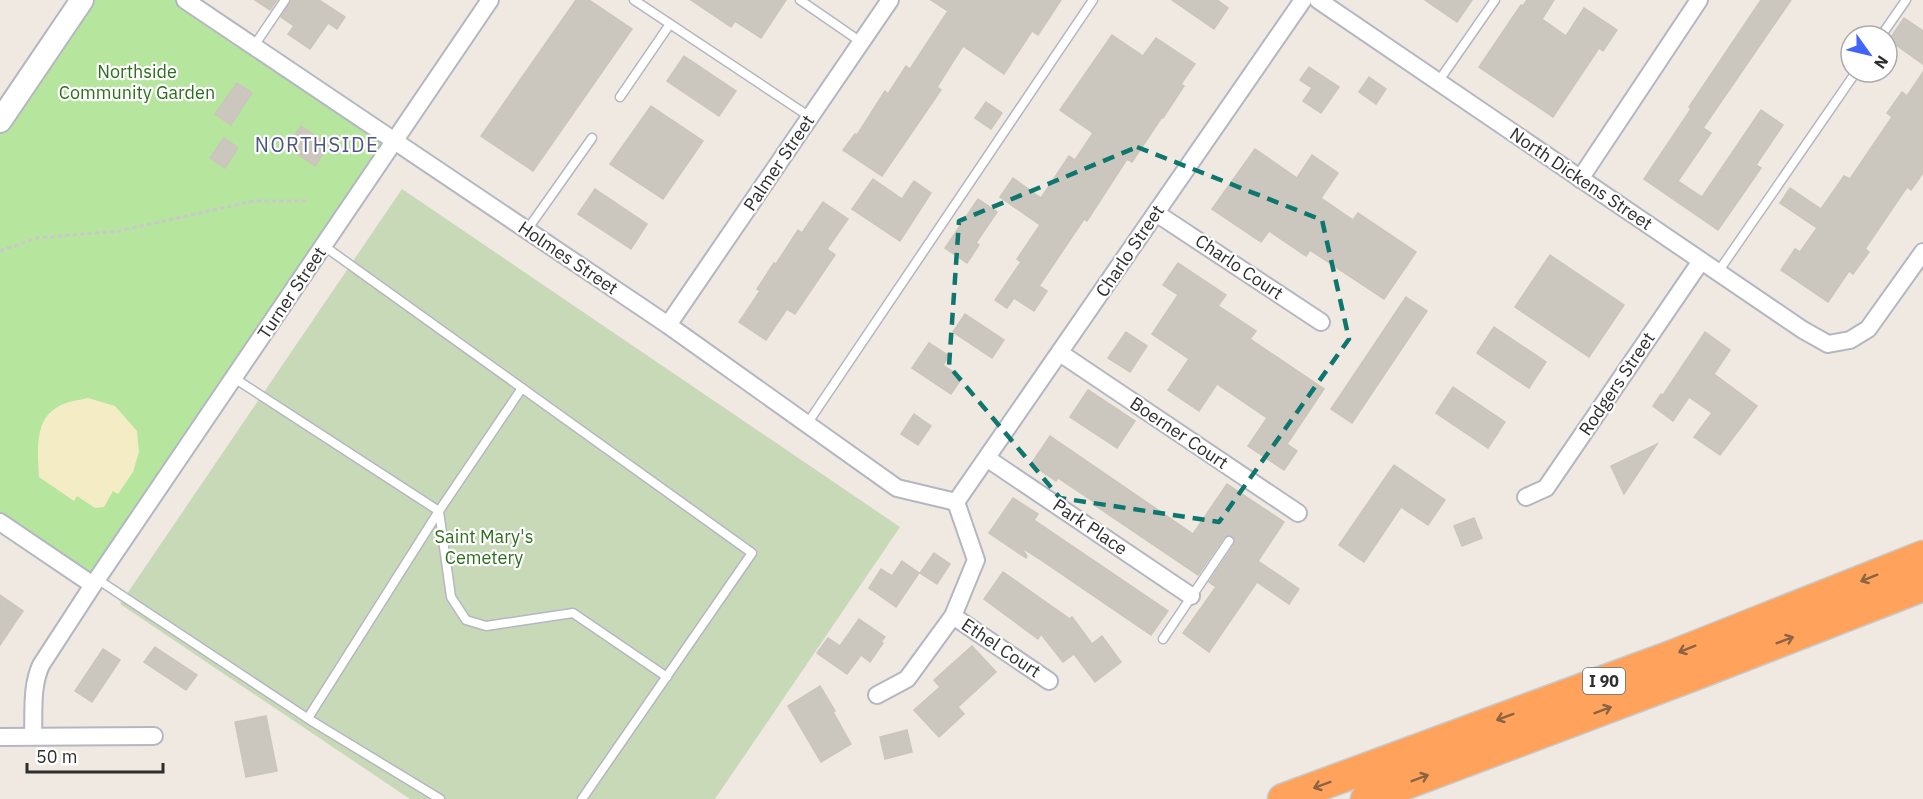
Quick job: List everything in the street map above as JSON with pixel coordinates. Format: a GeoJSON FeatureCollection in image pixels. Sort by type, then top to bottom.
{"type":"FeatureCollection","features":[{"type":"Feature","properties":{"kind":"highway","name":"I 90"},"geometry":{"type":"LineString","coordinates":[[1283,799],[1671,656],[1923,556]]}},
{"type":"Feature","properties":{"kind":"highway","name":"I 90"},"geometry":{"type":"LineString","coordinates":[[1366,799],[1923,586]]}},
{"type":"Feature","properties":{"kind":"street"},"geometry":{"type":"LineString","coordinates":[[0,121],[82,0]]}},
{"type":"Feature","properties":{"kind":"street","name":"Holmes Street"},"geometry":{"type":"LineString","coordinates":[[185,0],[668,326],[897,488],[956,502]]}},
{"type":"Feature","properties":{"kind":"street","name":"Turner Street"},"geometry":{"type":"LineString","coordinates":[[33,736],[34,690],[37,674],[95,582],[490,0]]}},
{"type":"Feature","properties":{"kind":"street","name":"Palmer Street"},"geometry":{"type":"LineString","coordinates":[[668,326],[890,0]]}},
{"type":"Feature","properties":{"kind":"street","name":"Charlo Street"},"geometry":{"type":"LineString","coordinates":[[956,502],[988,459],[1303,0]]}},
{"type":"Feature","properties":{"kind":"street","name":"North Dickens Street"},"geometry":{"type":"LineString","coordinates":[[1318,0],[1803,330],[1828,344],[1850,340],[1868,329],[1923,252]]}},
{"type":"Feature","properties":{"kind":"street"},"geometry":{"type":"LineString","coordinates":[[1580,178],[1699,0]]}},
{"type":"Feature","properties":{"kind":"street","name":"Charlo Court"},"geometry":{"type":"LineString","coordinates":[[1156,213],[1321,322]]}},
{"type":"Feature","properties":{"kind":"street","name":"Rodgers Street"},"geometry":{"type":"LineString","coordinates":[[1526,496],[1546,488],[1701,261]]}},
{"type":"Feature","properties":{"kind":"street","name":"Boerner Court"},"geometry":{"type":"LineString","coordinates":[[1060,353],[1298,513]]}},
{"type":"Feature","properties":{"kind":"street","name":"Park Place"},"geometry":{"type":"LineString","coordinates":[[988,459],[1191,596]]}},
{"type":"Feature","properties":{"kind":"street"},"geometry":{"type":"LineString","coordinates":[[877,695],[907,679],[953,616],[976,560],[956,502]]}},
{"type":"Feature","properties":{"kind":"street"},"geometry":{"type":"LineString","coordinates":[[0,522],[95,582]]}},
{"type":"Feature","properties":{"kind":"street","name":"Ethel Court"},"geometry":{"type":"LineString","coordinates":[[953,616],[1049,681]]}},
{"type":"Feature","properties":{"kind":"street"},"geometry":{"type":"LineString","coordinates":[[0,736],[154,736]]}},
{"type":"Feature","properties":{"kind":"lane"},"geometry":{"type":"LineString","coordinates":[[254,46],[285,0]]}},
{"type":"Feature","properties":{"kind":"lane"},"geometry":{"type":"LineString","coordinates":[[634,0],[810,117]]}},
{"type":"Feature","properties":{"kind":"lane"},"geometry":{"type":"LineString","coordinates":[[800,0],[861,42]]}},
{"type":"Feature","properties":{"kind":"lane"},"geometry":{"type":"LineString","coordinates":[[807,424],[1093,0]]}},
{"type":"Feature","properties":{"kind":"lane"},"geometry":{"type":"LineString","coordinates":[[1438,82],[1495,0]]}},
{"type":"Feature","properties":{"kind":"lane"},"geometry":{"type":"LineString","coordinates":[[1889,24],[1906,0]]}},
{"type":"Feature","properties":{"kind":"lane"},"geometry":{"type":"LineString","coordinates":[[620,97],[670,24]]}},
{"type":"Feature","properties":{"kind":"lane"},"geometry":{"type":"LineString","coordinates":[[1718,272],[1848,84]]}},
{"type":"Feature","properties":{"kind":"lane"},"geometry":{"type":"LineString","coordinates":[[527,230],[592,138]]}},
{"type":"Feature","properties":{"kind":"lane"},"geometry":{"type":"LineString","coordinates":[[324,246],[752,553],[582,799]]}},
{"type":"Feature","properties":{"kind":"lane"},"geometry":{"type":"LineString","coordinates":[[234,378],[439,511],[451,597],[466,620],[486,627],[573,613],[667,676]]}},
{"type":"Feature","properties":{"kind":"lane"},"geometry":{"type":"LineString","coordinates":[[308,718],[439,511],[522,388]]}},
{"type":"Feature","properties":{"kind":"lane"},"geometry":{"type":"LineString","coordinates":[[1163,639],[1229,541]]}},
{"type":"Feature","properties":{"kind":"lane"},"geometry":{"type":"LineString","coordinates":[[95,582],[440,799]]}},
{"type":"Feature","properties":{"kind":"path"},"geometry":{"type":"LineString","coordinates":[[0,251],[38,238],[119,231],[254,201],[307,201]]}},
{"type":"Feature","properties":{"kind":"highlighted area"},"geometry":{"type":"Polygon","coordinates":[[[1137,147],[1322,220],[1349,339],[1219,522],[1060,498],[949,366],[959,221],[1137,147]]]}},
{"type":"Feature","properties":{"kind":"green space","name":"Northside Community Garden"},"geometry":{"type":"Polygon","coordinates":[[[82,0],[185,0],[394,141],[93,585],[0,522],[0,121],[82,0]]]}},
{"type":"Feature","properties":{"kind":"green space","name":"Saint Mary's Cemetery"},"geometry":{"type":"Polygon","coordinates":[[[402,189],[900,527],[715,799],[410,799],[120,604],[402,189]]]}},
{"type":"Feature","properties":{"kind":"sand"},"geometry":{"type":"Polygon","coordinates":[[[88,398],[115,406],[137,431],[139,452],[133,472],[118,494],[113,491],[104,507],[95,508],[77,496],[74,501],[39,477],[39,436],[46,418],[61,405],[88,398]]]}},
{"type":"Feature","properties":{"kind":"building"},"geometry":{"type":"Polygon","coordinates":[[[255,0],[277,0],[270,10],[255,0]]]}},
{"type":"Feature","properties":{"kind":"building"},"geometry":{"type":"Polygon","coordinates":[[[291,0],[319,0],[345,17],[337,29],[328,23],[310,49],[288,34],[294,26],[281,17],[291,0]]]}},
{"type":"Feature","properties":{"kind":"building"},"geometry":{"type":"Polygon","coordinates":[[[576,0],[589,0],[632,29],[533,171],[481,136],[576,0]]]}},
{"type":"Feature","properties":{"kind":"building"},"geometry":{"type":"Polygon","coordinates":[[[691,0],[786,0],[761,38],[735,21],[731,27],[691,0]]]}},
{"type":"Feature","properties":{"kind":"building"},"geometry":{"type":"Polygon","coordinates":[[[931,0],[1061,0],[1038,35],[1032,31],[1004,74],[963,46],[937,87],[941,90],[882,176],[843,150],[855,134],[857,135],[885,91],[888,94],[906,66],[910,69],[948,11],[931,0]]]}},
{"type":"Feature","properties":{"kind":"building"},"geometry":{"type":"Polygon","coordinates":[[[1172,0],[1217,0],[1228,8],[1214,29],[1172,0]]]}},
{"type":"Feature","properties":{"kind":"building"},"geometry":{"type":"Polygon","coordinates":[[[1425,0],[1472,0],[1457,22],[1425,0]]]}},
{"type":"Feature","properties":{"kind":"building"},"geometry":{"type":"Polygon","coordinates":[[[1527,0],[1554,0],[1542,19],[1566,36],[1584,8],[1617,30],[1603,51],[1599,48],[1553,117],[1479,67],[1521,5],[1523,6],[1527,0]]]}},
{"type":"Feature","properties":{"kind":"building"},"geometry":{"type":"Polygon","coordinates":[[[1761,0],[1791,0],[1703,128],[1711,133],[1678,181],[1702,197],[1761,110],[1783,125],[1756,165],[1761,168],[1718,230],[1644,179],[1761,0]]]}},
{"type":"Feature","properties":{"kind":"building"},"geometry":{"type":"Polygon","coordinates":[[[1904,18],[1923,31],[1923,64],[1899,47],[1899,25],[1904,18]]]}},
{"type":"Feature","properties":{"kind":"building"},"geometry":{"type":"Polygon","coordinates":[[[1112,35],[1143,56],[1156,38],[1195,64],[1181,84],[1184,86],[1163,118],[1132,162],[1127,159],[1087,221],[1084,219],[1039,286],[1047,291],[1034,311],[1014,298],[1007,308],[995,300],[1021,262],[1017,259],[1040,225],[1000,197],[1013,178],[1041,198],[1069,156],[1075,160],[1093,133],[1060,110],[1112,35]]]}},
{"type":"Feature","properties":{"kind":"building"},"geometry":{"type":"Polygon","coordinates":[[[684,56],[736,91],[719,116],[667,81],[684,56]]]}},
{"type":"Feature","properties":{"kind":"building"},"geometry":{"type":"Polygon","coordinates":[[[1309,67],[1339,87],[1321,113],[1303,101],[1312,88],[1300,80],[1309,67]]]}},
{"type":"Feature","properties":{"kind":"building"},"geometry":{"type":"Polygon","coordinates":[[[1923,72],[1923,173],[1911,190],[1907,187],[1865,249],[1869,252],[1853,274],[1849,271],[1828,302],[1781,270],[1795,249],[1800,252],[1817,228],[1780,203],[1790,188],[1821,209],[1844,176],[1850,179],[1892,117],[1887,113],[1902,92],[1907,96],[1923,72]]]}},
{"type":"Feature","properties":{"kind":"building"},"geometry":{"type":"Polygon","coordinates":[[[1369,77],[1386,89],[1376,104],[1359,92],[1369,77]]]}},
{"type":"Feature","properties":{"kind":"building"},"geometry":{"type":"Polygon","coordinates":[[[237,83],[252,93],[231,125],[215,114],[237,83]]]}},
{"type":"Feature","properties":{"kind":"building"},"geometry":{"type":"Polygon","coordinates":[[[986,102],[1002,113],[991,129],[975,118],[986,102]]]}},
{"type":"Feature","properties":{"kind":"building"},"geometry":{"type":"Polygon","coordinates":[[[651,106],[703,141],[663,199],[610,164],[651,106]]]}},
{"type":"Feature","properties":{"kind":"building"},"geometry":{"type":"Polygon","coordinates":[[[301,126],[329,145],[315,166],[287,147],[301,126]]]}},
{"type":"Feature","properties":{"kind":"building"},"geometry":{"type":"Polygon","coordinates":[[[224,138],[238,148],[225,168],[210,158],[224,138]]]}},
{"type":"Feature","properties":{"kind":"building"},"geometry":{"type":"Polygon","coordinates":[[[1255,149],[1297,178],[1312,155],[1338,173],[1321,198],[1353,220],[1358,213],[1416,252],[1384,299],[1310,250],[1306,256],[1269,231],[1261,242],[1212,209],[1255,149]]]}},
{"type":"Feature","properties":{"kind":"building"},"geometry":{"type":"Polygon","coordinates":[[[873,179],[902,199],[914,181],[931,193],[900,241],[852,209],[873,179]]]}},
{"type":"Feature","properties":{"kind":"building"},"geometry":{"type":"Polygon","coordinates":[[[595,189],[647,224],[631,249],[578,214],[595,189]]]}},
{"type":"Feature","properties":{"kind":"building"},"geometry":{"type":"Polygon","coordinates":[[[978,199],[997,212],[976,243],[979,245],[967,263],[945,248],[978,199]]]}},
{"type":"Feature","properties":{"kind":"building"},"geometry":{"type":"Polygon","coordinates":[[[823,202],[848,219],[827,249],[835,255],[795,314],[787,309],[766,340],[739,322],[760,291],[757,289],[774,263],[776,264],[798,230],[802,233],[823,202]]]}},
{"type":"Feature","properties":{"kind":"building"},"geometry":{"type":"Polygon","coordinates":[[[1550,255],[1624,305],[1589,357],[1515,307],[1550,255]]]}},
{"type":"Feature","properties":{"kind":"building"},"geometry":{"type":"Polygon","coordinates":[[[1178,263],[1226,295],[1218,306],[1256,331],[1250,339],[1324,389],[1287,444],[1297,451],[1284,470],[1248,446],[1267,418],[1217,384],[1199,411],[1168,390],[1189,359],[1152,334],[1178,295],[1163,285],[1178,263]]]}},
{"type":"Feature","properties":{"kind":"building"},"geometry":{"type":"Polygon","coordinates":[[[1406,297],[1427,311],[1352,423],[1331,409],[1406,297]]]}},
{"type":"Feature","properties":{"kind":"building"},"geometry":{"type":"Polygon","coordinates":[[[965,314],[1004,340],[992,358],[953,332],[965,314]]]}},
{"type":"Feature","properties":{"kind":"building"},"geometry":{"type":"Polygon","coordinates":[[[1494,327],[1546,362],[1529,388],[1477,353],[1494,327]]]}},
{"type":"Feature","properties":{"kind":"building"},"geometry":{"type":"Polygon","coordinates":[[[1126,332],[1147,346],[1130,372],[1108,358],[1126,332]]]}},
{"type":"Feature","properties":{"kind":"building"},"geometry":{"type":"Polygon","coordinates":[[[1705,332],[1730,350],[1714,374],[1757,406],[1720,455],[1694,437],[1712,413],[1689,397],[1673,421],[1653,406],[1661,394],[1663,395],[1705,332]]]}},
{"type":"Feature","properties":{"kind":"building"},"geometry":{"type":"Polygon","coordinates":[[[929,343],[949,356],[943,365],[962,378],[951,394],[912,368],[929,343]]]}},
{"type":"Feature","properties":{"kind":"building"},"geometry":{"type":"Polygon","coordinates":[[[1453,387],[1505,422],[1488,448],[1436,413],[1453,387]]]}},
{"type":"Feature","properties":{"kind":"building"},"geometry":{"type":"Polygon","coordinates":[[[1088,390],[1135,421],[1117,448],[1070,417],[1088,390]]]}},
{"type":"Feature","properties":{"kind":"building"},"geometry":{"type":"Polygon","coordinates":[[[914,414],[931,426],[918,445],[901,434],[914,414]]]}},
{"type":"Feature","properties":{"kind":"building"},"geometry":{"type":"Polygon","coordinates":[[[1050,436],[1193,534],[1227,484],[1284,522],[1258,561],[1299,589],[1289,604],[1257,582],[1209,652],[1183,633],[1216,587],[1209,582],[1234,545],[1234,538],[1230,535],[1224,537],[1198,575],[1058,478],[1056,481],[1031,464],[1050,436]]]}},
{"type":"Feature","properties":{"kind":"building"},"geometry":{"type":"Polygon","coordinates":[[[1657,444],[1624,494],[1611,466],[1657,444]]]}},
{"type":"Feature","properties":{"kind":"building"},"geometry":{"type":"Polygon","coordinates":[[[1394,465],[1445,500],[1428,525],[1401,507],[1364,562],[1339,545],[1394,465]]]}},
{"type":"Feature","properties":{"kind":"building"},"geometry":{"type":"Polygon","coordinates":[[[1013,498],[1038,514],[1034,520],[1168,611],[1151,635],[1021,547],[1026,558],[989,533],[1013,498]]]}},
{"type":"Feature","properties":{"kind":"building"},"geometry":{"type":"Polygon","coordinates":[[[1474,518],[1482,538],[1462,546],[1454,526],[1474,518]]]}},
{"type":"Feature","properties":{"kind":"building"},"geometry":{"type":"Polygon","coordinates":[[[934,553],[950,564],[937,584],[920,573],[934,553]]]}},
{"type":"Feature","properties":{"kind":"building"},"geometry":{"type":"Polygon","coordinates":[[[902,561],[919,573],[896,607],[869,588],[881,569],[892,576],[902,561]]]}},
{"type":"Feature","properties":{"kind":"building"},"geometry":{"type":"Polygon","coordinates":[[[1003,572],[1070,619],[1072,617],[1092,644],[1102,636],[1121,662],[1095,682],[1074,654],[1063,662],[1041,634],[1038,639],[984,599],[1003,572]]]}},
{"type":"Feature","properties":{"kind":"building"},"geometry":{"type":"Polygon","coordinates":[[[0,595],[23,611],[0,645],[0,595]]]}},
{"type":"Feature","properties":{"kind":"building"},"geometry":{"type":"Polygon","coordinates":[[[859,619],[885,637],[870,662],[861,655],[847,674],[817,653],[828,638],[840,646],[859,619]]]}},
{"type":"Feature","properties":{"kind":"building"},"geometry":{"type":"Polygon","coordinates":[[[972,646],[996,672],[958,707],[964,714],[939,737],[914,710],[940,687],[934,680],[972,646]]]}},
{"type":"Feature","properties":{"kind":"building"},"geometry":{"type":"Polygon","coordinates":[[[155,647],[197,675],[186,690],[144,662],[155,647]]]}},
{"type":"Feature","properties":{"kind":"building"},"geometry":{"type":"Polygon","coordinates":[[[103,649],[120,660],[92,702],[75,691],[103,649]]]}},
{"type":"Feature","properties":{"kind":"building"},"geometry":{"type":"Polygon","coordinates":[[[820,686],[851,744],[821,762],[788,706],[820,686]]]}},
{"type":"Feature","properties":{"kind":"building"},"geometry":{"type":"Polygon","coordinates":[[[266,716],[277,771],[246,777],[235,722],[266,716]]]}},
{"type":"Feature","properties":{"kind":"building"},"geometry":{"type":"Polygon","coordinates":[[[907,730],[912,752],[885,759],[880,737],[907,730]]]}},
{"type":"Feature","properties":{"kind":"district","name":"NORTHSIDE"},"geometry":{"type":"Point","coordinates":[317,145]}}]}
